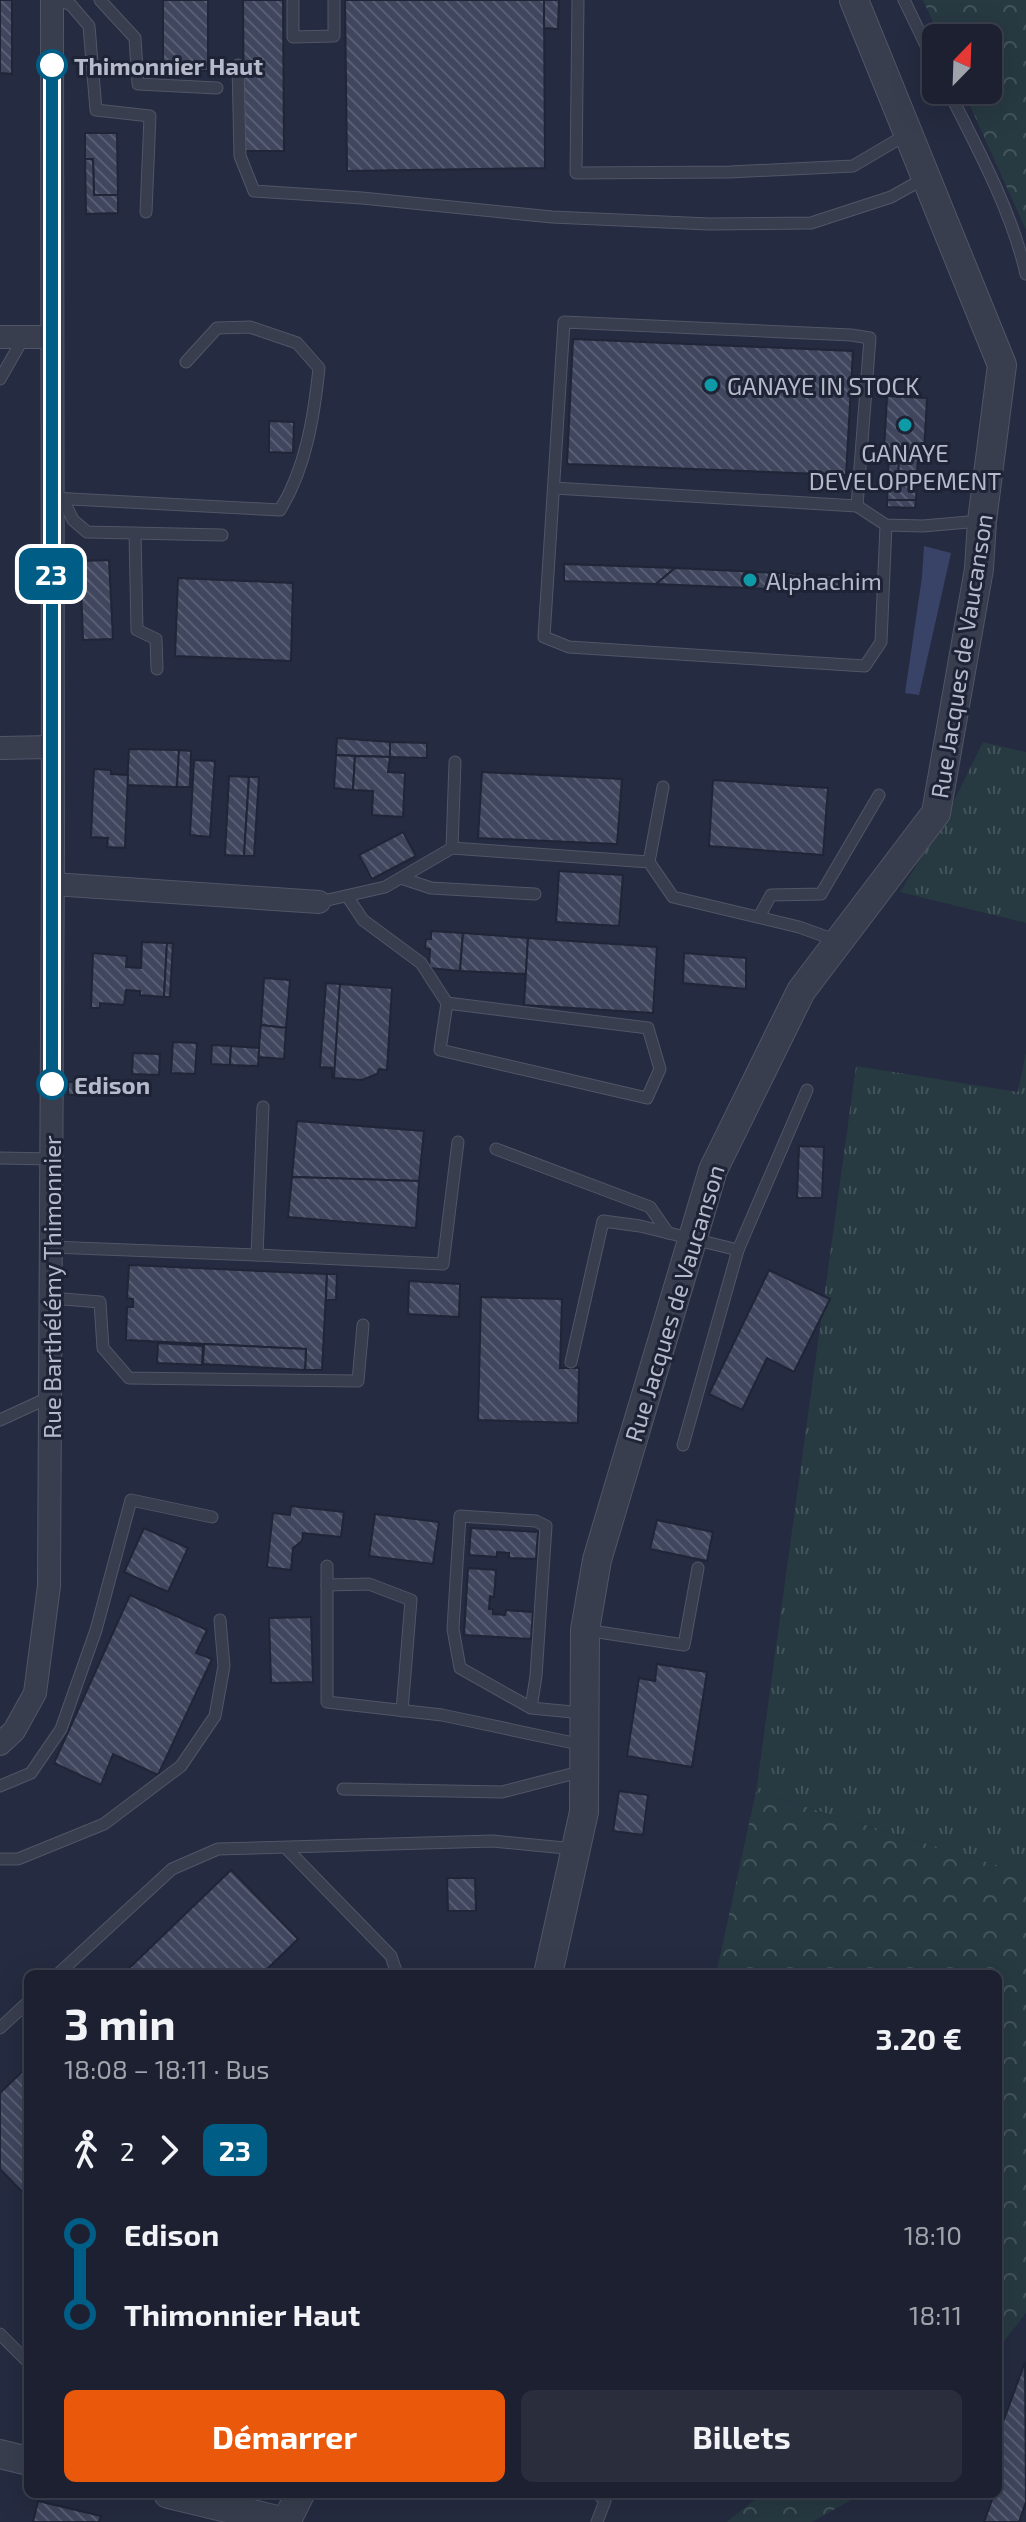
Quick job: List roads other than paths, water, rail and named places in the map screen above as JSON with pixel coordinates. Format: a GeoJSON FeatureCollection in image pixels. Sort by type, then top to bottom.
{"type":"FeatureCollection","features":[{"type":"Feature","properties":{"kind":"street","name":"Rue Barthélémy Thimonnier"},"geometry":{"type":"LineString","coordinates":[[0,1744],[14,1731],[35,1693],[49,1586],[51,747],[57,499],[51,337],[52,0]]}},
{"type":"Feature","properties":{"kind":"street","name":"Rue Jacques de Vaucanson"},"geometry":{"type":"LineString","coordinates":[[549,1970],[584,1812],[585,1630],[597,1560],[680,1236],[801,991],[936,813],[979,569],[1002,365],[854,0]]}},
{"type":"Feature","properties":{"kind":"street"},"geometry":{"type":"LineString","coordinates":[[0,337],[51,337]]}},
{"type":"Feature","properties":{"kind":"street"},"geometry":{"type":"LineString","coordinates":[[0,748],[51,747]]}},
{"type":"Feature","properties":{"kind":"street"},"geometry":{"type":"LineString","coordinates":[[53,884],[319,902]]}},
{"type":"Feature","properties":{"kind":"street"},"geometry":{"type":"LineString","coordinates":[[0,2454],[24,2460]]}},
{"type":"Feature","properties":{"kind":"street"},"geometry":{"type":"LineString","coordinates":[[184,2498],[277,2521],[297,2498]]}},
{"type":"Feature","properties":{"kind":"lane"},"geometry":{"type":"LineString","coordinates":[[59,0],[71,5],[89,26],[96,110],[150,116],[146,212]]}},
{"type":"Feature","properties":{"kind":"lane"},"geometry":{"type":"LineString","coordinates":[[100,0],[135,38],[138,84],[217,88]]}},
{"type":"Feature","properties":{"kind":"lane"},"geometry":{"type":"LineString","coordinates":[[293,0],[293,37],[334,36],[334,0]]}},
{"type":"Feature","properties":{"kind":"lane"},"geometry":{"type":"LineString","coordinates":[[578,0],[576,173],[730,172],[853,166],[910,133]]}},
{"type":"Feature","properties":{"kind":"lane"},"geometry":{"type":"LineString","coordinates":[[904,0],[922,37]]}},
{"type":"Feature","properties":{"kind":"lane"},"geometry":{"type":"LineString","coordinates":[[238,65],[240,156],[254,191],[362,198],[552,217],[709,224],[811,223],[891,197],[925,178]]}},
{"type":"Feature","properties":{"kind":"lane"},"geometry":{"type":"LineString","coordinates":[[954,104],[1020,246],[1026,274]]}},
{"type":"Feature","properties":{"kind":"lane"},"geometry":{"type":"LineString","coordinates":[[857,506],[870,338],[564,322],[544,637],[569,647],[865,666],[881,642],[886,525]]}},
{"type":"Feature","properties":{"kind":"lane"},"geometry":{"type":"LineString","coordinates":[[57,499],[280,510],[295,486],[315,406],[319,368],[297,343],[250,327],[217,328],[186,362]]}},
{"type":"Feature","properties":{"kind":"lane"},"geometry":{"type":"LineString","coordinates":[[0,379],[24,337]]}},
{"type":"Feature","properties":{"kind":"lane"},"geometry":{"type":"LineString","coordinates":[[554,488],[857,506],[886,525],[923,526],[982,521]]}},
{"type":"Feature","properties":{"kind":"lane"},"geometry":{"type":"LineString","coordinates":[[57,499],[87,532],[222,535]]}},
{"type":"Feature","properties":{"kind":"lane"},"geometry":{"type":"LineString","coordinates":[[135,533],[137,630],[156,639],[157,669]]}},
{"type":"Feature","properties":{"kind":"lane"},"geometry":{"type":"LineString","coordinates":[[452,848],[455,762]]}},
{"type":"Feature","properties":{"kind":"lane"},"geometry":{"type":"LineString","coordinates":[[663,787],[649,862],[673,897],[799,927],[839,941]]}},
{"type":"Feature","properties":{"kind":"lane"},"geometry":{"type":"LineString","coordinates":[[759,917],[771,895],[821,894],[879,795]]}},
{"type":"Feature","properties":{"kind":"lane"},"geometry":{"type":"LineString","coordinates":[[319,902],[385,887],[452,848],[649,862]]}},
{"type":"Feature","properties":{"kind":"lane"},"geometry":{"type":"LineString","coordinates":[[401,878],[431,888],[535,894]]}},
{"type":"Feature","properties":{"kind":"lane"},"geometry":{"type":"LineString","coordinates":[[347,896],[363,920],[421,963],[447,1003],[440,1050],[647,1098],[660,1069],[648,1028],[447,1003]]}},
{"type":"Feature","properties":{"kind":"lane"},"geometry":{"type":"LineString","coordinates":[[683,1445],[738,1250],[807,1090]]}},
{"type":"Feature","properties":{"kind":"lane"},"geometry":{"type":"LineString","coordinates":[[257,1255],[263,1107]]}},
{"type":"Feature","properties":{"kind":"lane"},"geometry":{"type":"LineString","coordinates":[[51,1247],[443,1264],[458,1142]]}},
{"type":"Feature","properties":{"kind":"lane"},"geometry":{"type":"LineString","coordinates":[[496,1149],[650,1207],[680,1236]]}},
{"type":"Feature","properties":{"kind":"lane"},"geometry":{"type":"LineString","coordinates":[[0,1158],[51,1159]]}},
{"type":"Feature","properties":{"kind":"lane"},"geometry":{"type":"LineString","coordinates":[[571,1362],[603,1221],[738,1250]]}},
{"type":"Feature","properties":{"kind":"lane"},"geometry":{"type":"LineString","coordinates":[[51,1298],[100,1302],[103,1348],[129,1378],[358,1381],[363,1325]]}},
{"type":"Feature","properties":{"kind":"lane"},"geometry":{"type":"LineString","coordinates":[[0,1420],[50,1397]]}},
{"type":"Feature","properties":{"kind":"lane"},"geometry":{"type":"LineString","coordinates":[[0,1786],[31,1773],[61,1729],[96,1630],[131,1500],[212,1517]]}},
{"type":"Feature","properties":{"kind":"lane"},"geometry":{"type":"LineString","coordinates":[[531,1708],[546,1526],[536,1521],[460,1516],[453,1629],[460,1668],[531,1708],[583,1713]]}},
{"type":"Feature","properties":{"kind":"lane"},"geometry":{"type":"LineString","coordinates":[[327,1566],[327,1702],[442,1715],[583,1758]]}},
{"type":"Feature","properties":{"kind":"lane"},"geometry":{"type":"LineString","coordinates":[[585,1630],[684,1645],[698,1568]]}},
{"type":"Feature","properties":{"kind":"lane"},"geometry":{"type":"LineString","coordinates":[[327,1585],[369,1584],[411,1600],[402,1711]]}},
{"type":"Feature","properties":{"kind":"lane"},"geometry":{"type":"LineString","coordinates":[[0,1859],[18,1859],[104,1824],[181,1766],[215,1716],[224,1666],[220,1620]]}},
{"type":"Feature","properties":{"kind":"lane"},"geometry":{"type":"LineString","coordinates":[[343,1789],[502,1792],[583,1758]]}},
{"type":"Feature","properties":{"kind":"lane"},"geometry":{"type":"LineString","coordinates":[[62,1970],[172,1869],[218,1849],[493,1841],[576,1849]]}},
{"type":"Feature","properties":{"kind":"lane"},"geometry":{"type":"LineString","coordinates":[[286,1848],[391,1956],[396,1970]]}},
{"type":"Feature","properties":{"kind":"lane"},"geometry":{"type":"LineString","coordinates":[[0,2028],[24,2006]]}},
{"type":"Feature","properties":{"kind":"lane"},"geometry":{"type":"LineString","coordinates":[[0,2334],[24,2358]]}},
{"type":"Feature","properties":{"kind":"lane"},"geometry":{"type":"LineString","coordinates":[[597,2522],[605,2501],[602,2498]]}},
{"type":"Feature","properties":{"kind":"water"},"geometry":{"type":"Polygon","coordinates":[[[924,546],[951,553],[919,695],[905,693],[924,546]]]}},
{"type":"Feature","properties":{"kind":"place","name":"Thimonnier Haut"},"geometry":{"type":"Point","coordinates":[52,65]}},
{"type":"Feature","properties":{"kind":"place","name":"GANAYE IN STOCK"},"geometry":{"type":"Point","coordinates":[711,385]}},
{"type":"Feature","properties":{"kind":"place","name":"GANAYE DEVELOPPEMENT"},"geometry":{"type":"Point","coordinates":[905,425]}},
{"type":"Feature","properties":{"kind":"place","name":"Alphachim"},"geometry":{"type":"Point","coordinates":[750,580]}},
{"type":"Feature","properties":{"kind":"place","name":"Edison"},"geometry":{"type":"Point","coordinates":[52,1084]}}]}
